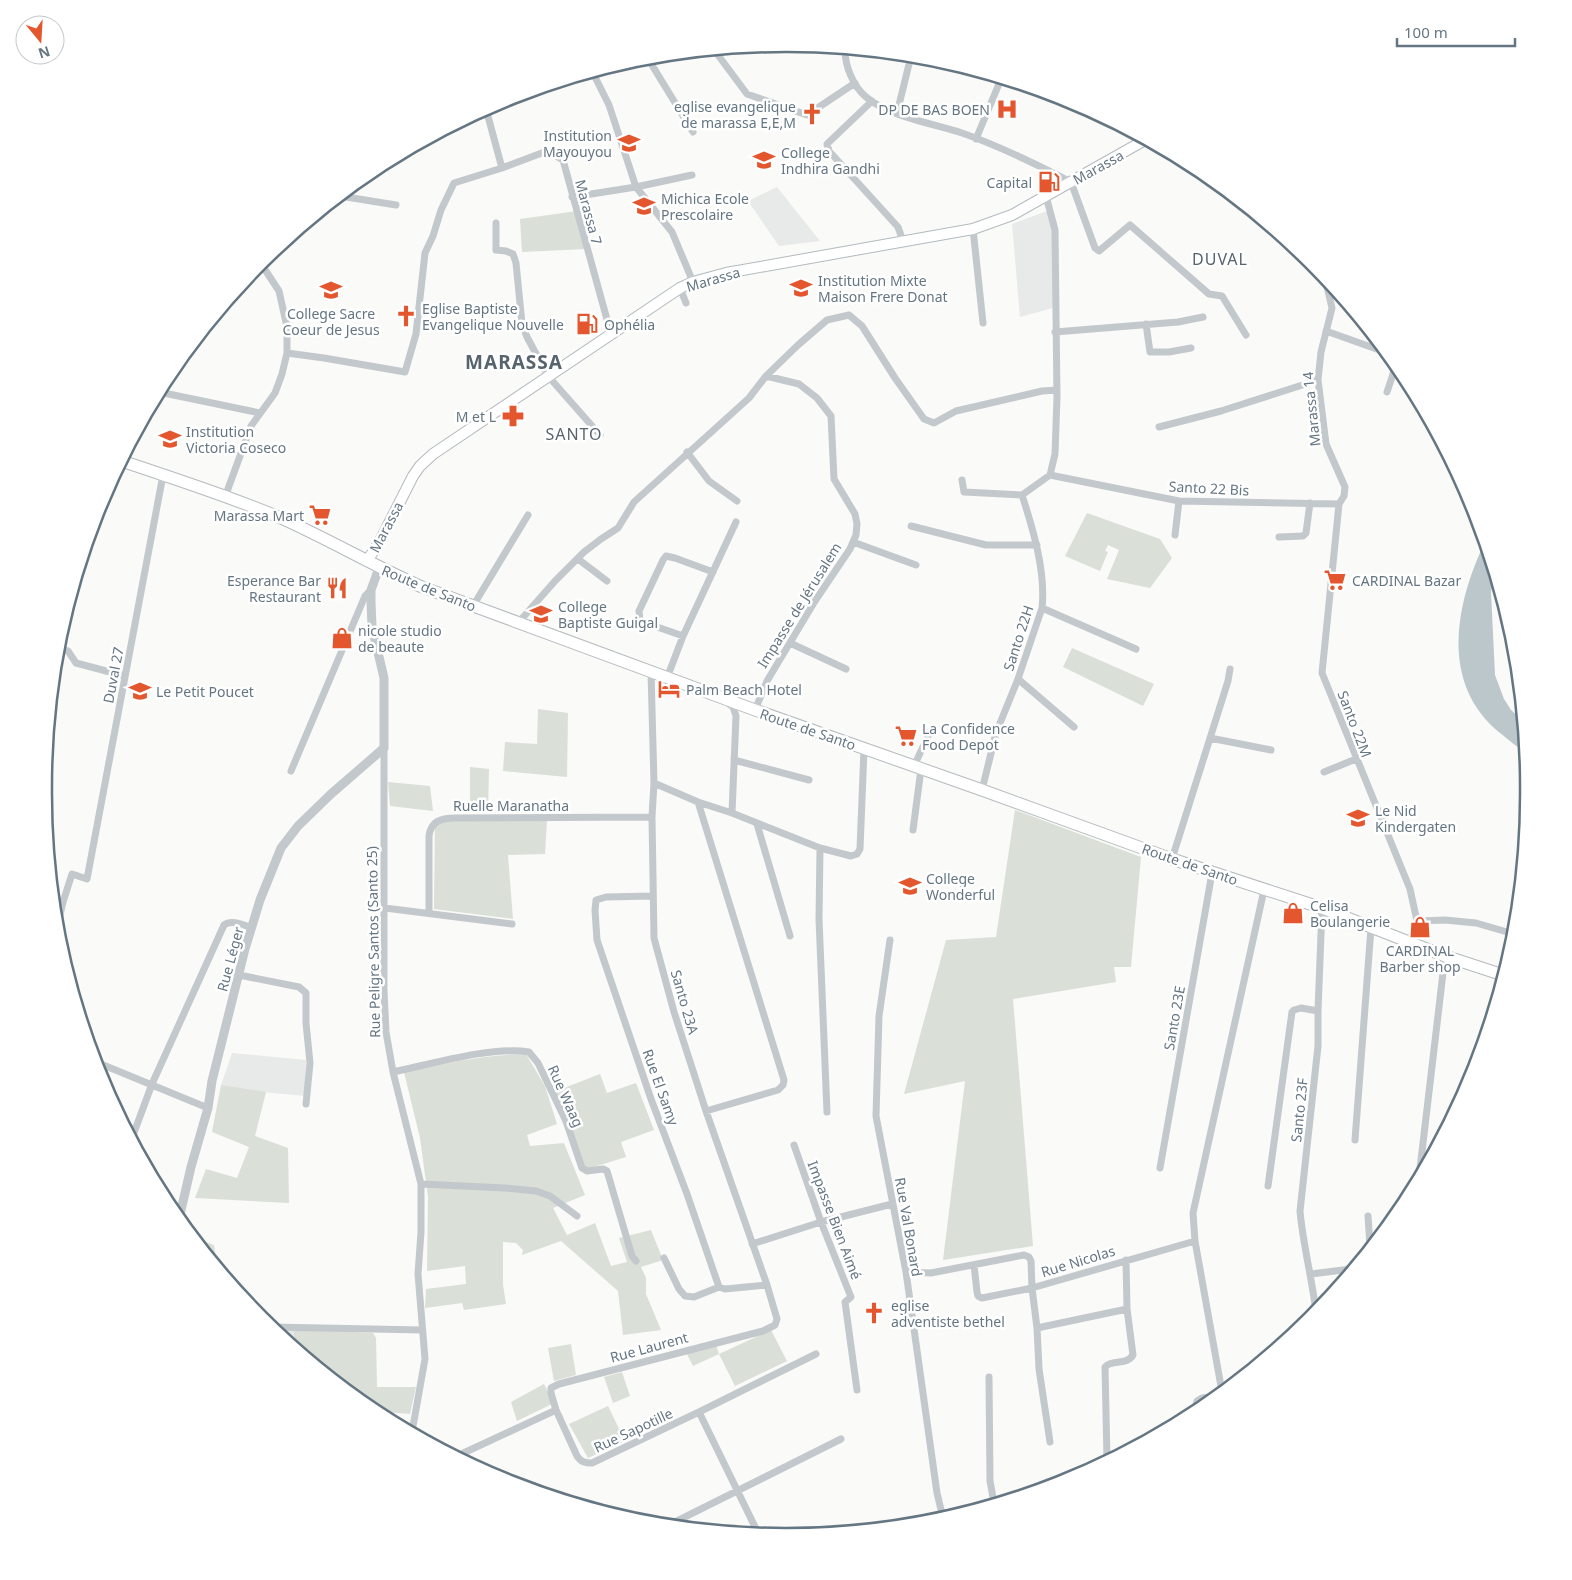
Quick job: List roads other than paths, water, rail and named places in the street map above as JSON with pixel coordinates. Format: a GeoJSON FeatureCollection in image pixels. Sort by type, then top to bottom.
{"type":"FeatureCollection","features":[{"type":"Feature","properties":{"kind":"main road","name":"Marassa"},"geometry":{"type":"LineString","coordinates":[[367,561],[420,466],[433,454],[680,288],[693,282],[726,273],[973,229],[1012,215],[1139,143]]}},
{"type":"Feature","properties":{"kind":"main road","name":"Route de Santo"},"geometry":{"type":"LineString","coordinates":[[128,462],[283,519],[379,568],[472,606],[864,749],[1172,859],[1322,908],[1409,943],[1497,972]]}},
{"type":"Feature","properties":{"kind":"street"},"geometry":{"type":"LineString","coordinates":[[845,55],[845,61],[855,83],[865,96],[881,108],[1016,154],[1071,182],[1095,248],[1099,251],[1130,225],[1209,294],[1222,296],[1246,334]]}},
{"type":"Feature","properties":{"kind":"street"},"geometry":{"type":"LineString","coordinates":[[719,56],[747,94],[807,115],[855,83]]}},
{"type":"Feature","properties":{"kind":"street"},"geometry":{"type":"LineString","coordinates":[[897,113],[908,63]]}},
{"type":"Feature","properties":{"kind":"street"},"geometry":{"type":"LineString","coordinates":[[652,66],[693,132]]}},
{"type":"Feature","properties":{"kind":"street"},"geometry":{"type":"LineString","coordinates":[[595,77],[609,105],[636,187],[672,232],[693,282]]}},
{"type":"Feature","properties":{"kind":"street"},"geometry":{"type":"LineString","coordinates":[[976,139],[999,84]]}},
{"type":"Feature","properties":{"kind":"street"},"geometry":{"type":"LineString","coordinates":[[872,101],[827,144],[829,151],[898,227],[903,241]]}},
{"type":"Feature","properties":{"kind":"street"},"geometry":{"type":"LineString","coordinates":[[287,354],[320,357],[405,372],[416,334],[426,253],[441,210],[454,183],[502,168],[488,116]]}},
{"type":"Feature","properties":{"kind":"street","name":"Marassa 7"},"geometry":{"type":"LineString","coordinates":[[502,168],[547,151],[563,160],[611,334]]}},
{"type":"Feature","properties":{"kind":"street"},"geometry":{"type":"LineString","coordinates":[[572,197],[636,187],[692,175]]}},
{"type":"Feature","properties":{"kind":"street"},"geometry":{"type":"LineString","coordinates":[[962,480],[964,492],[1022,495],[1050,475],[1055,454],[1057,390],[1055,230],[1046,196]]}},
{"type":"Feature","properties":{"kind":"street"},"geometry":{"type":"LineString","coordinates":[[348,197],[396,205]]}},
{"type":"Feature","properties":{"kind":"street"},"geometry":{"type":"LineString","coordinates":[[496,223],[496,250],[513,254],[516,263],[522,324],[548,376],[600,435]]}},
{"type":"Feature","properties":{"kind":"street"},"geometry":{"type":"LineString","coordinates":[[973,229],[983,323]]}},
{"type":"Feature","properties":{"kind":"street"},"geometry":{"type":"LineString","coordinates":[[225,497],[251,426],[275,393],[287,354],[287,326],[279,291],[266,269]]}},
{"type":"Feature","properties":{"kind":"street"},"geometry":{"type":"LineString","coordinates":[[680,288],[686,303]]}},
{"type":"Feature","properties":{"kind":"street","name":"Marassa 14"},"geometry":{"type":"LineString","coordinates":[[1328,293],[1332,308],[1321,352],[1318,380],[1326,444],[1345,487],[1344,496],[1339,504]]}},
{"type":"Feature","properties":{"kind":"street"},"geometry":{"type":"LineString","coordinates":[[518,622],[554,581],[601,539],[618,528],[634,502],[687,452],[749,398],[766,376],[827,320],[849,315],[862,326],[895,378],[924,418],[934,423],[956,411],[1042,391],[1057,390]]}},
{"type":"Feature","properties":{"kind":"street"},"geometry":{"type":"LineString","coordinates":[[1055,332],[1184,321],[1203,317]]}},
{"type":"Feature","properties":{"kind":"street"},"geometry":{"type":"LineString","coordinates":[[1146,324],[1150,352],[1169,352],[1190,348]]}},
{"type":"Feature","properties":{"kind":"street"},"geometry":{"type":"LineString","coordinates":[[1326,331],[1375,348]]}},
{"type":"Feature","properties":{"kind":"street"},"geometry":{"type":"LineString","coordinates":[[1387,392],[1393,374]]}},
{"type":"Feature","properties":{"kind":"street","name":"Impasse de Jérusalem"},"geometry":{"type":"LineString","coordinates":[[755,710],[767,681],[850,549],[856,535],[855,514],[834,479],[831,416],[817,398],[799,384],[766,376]]}},
{"type":"Feature","properties":{"kind":"street"},"geometry":{"type":"LineString","coordinates":[[1159,427],[1221,411],[1318,380]]}},
{"type":"Feature","properties":{"kind":"street"},"geometry":{"type":"LineString","coordinates":[[167,394],[260,413]]}},
{"type":"Feature","properties":{"kind":"street"},"geometry":{"type":"LineString","coordinates":[[687,452],[708,481],[737,501]]}},
{"type":"Feature","properties":{"kind":"street","name":"Duval 27"},"geometry":{"type":"LineString","coordinates":[[63,902],[72,874],[88,879],[163,475]]}},
{"type":"Feature","properties":{"kind":"street","name":"Santo 22 Bis"},"geometry":{"type":"LineString","coordinates":[[1050,475],[1179,502],[1339,504]]}},
{"type":"Feature","properties":{"kind":"street","name":"Santo 22H"},"geometry":{"type":"LineString","coordinates":[[982,790],[996,733],[1018,679],[1042,608],[1043,598],[1037,545],[1022,495]]}},
{"type":"Feature","properties":{"kind":"street"},"geometry":{"type":"LineString","coordinates":[[1175,534],[1179,502]]}},
{"type":"Feature","properties":{"kind":"street"},"geometry":{"type":"LineString","coordinates":[[1279,538],[1303,536],[1306,532],[1310,503]]}},
{"type":"Feature","properties":{"kind":"street","name":"Santo 22M"},"geometry":{"type":"LineString","coordinates":[[1339,504],[1322,673],[1410,889],[1418,921]]}},
{"type":"Feature","properties":{"kind":"street"},"geometry":{"type":"LineString","coordinates":[[472,606],[528,515]]}},
{"type":"Feature","properties":{"kind":"street"},"geometry":{"type":"LineString","coordinates":[[667,678],[683,636],[736,522]]}},
{"type":"Feature","properties":{"kind":"street"},"geometry":{"type":"LineString","coordinates":[[910,526],[986,545],[1037,545]]}},
{"type":"Feature","properties":{"kind":"street"},"geometry":{"type":"LineString","coordinates":[[853,542],[916,565]]}},
{"type":"Feature","properties":{"kind":"street"},"geometry":{"type":"LineString","coordinates":[[683,636],[644,622],[639,616],[639,611],[666,556],[713,572]]}},
{"type":"Feature","properties":{"kind":"street"},"geometry":{"type":"LineString","coordinates":[[578,559],[607,581]]}},
{"type":"Feature","properties":{"kind":"street","name":"Rue Peligre Santos (Santo 25)"},"geometry":{"type":"LineString","coordinates":[[379,568],[371,590],[372,627],[384,678],[384,991],[386,1032],[393,1072],[421,1184],[421,1232],[418,1274],[425,1359],[413,1425]]}},
{"type":"Feature","properties":{"kind":"street"},"geometry":{"type":"LineString","coordinates":[[291,770],[365,596],[371,590]]}},
{"type":"Feature","properties":{"kind":"street"},"geometry":{"type":"LineString","coordinates":[[1042,608],[1136,648]]}},
{"type":"Feature","properties":{"kind":"street"},"geometry":{"type":"LineString","coordinates":[[790,643],[846,669]]}},
{"type":"Feature","properties":{"kind":"street"},"geometry":{"type":"LineString","coordinates":[[66,651],[76,663],[125,676]]}},
{"type":"Feature","properties":{"kind":"street"},"geometry":{"type":"LineString","coordinates":[[1172,859],[1230,669]]}},
{"type":"Feature","properties":{"kind":"street","name":"Santo 23A"},"geometry":{"type":"LineString","coordinates":[[651,672],[654,783],[652,817],[654,938],[674,1012],[706,1111],[767,1284],[777,1319],[775,1325]]}},
{"type":"Feature","properties":{"kind":"street"},"geometry":{"type":"LineString","coordinates":[[1018,679],[1074,727]]}},
{"type":"Feature","properties":{"kind":"street"},"geometry":{"type":"LineString","coordinates":[[718,696],[732,707],[736,716],[732,813]]}},
{"type":"Feature","properties":{"kind":"street"},"geometry":{"type":"LineString","coordinates":[[913,830],[918,768],[930,732]]}},
{"type":"Feature","properties":{"kind":"street"},"geometry":{"type":"LineString","coordinates":[[1210,738],[1270,750]]}},
{"type":"Feature","properties":{"kind":"street","name":"Rue Léger"},"geometry":{"type":"LineString","coordinates":[[181,1209],[208,1108],[212,1081],[239,975],[260,900],[281,848],[298,826],[331,794],[384,748]]}},
{"type":"Feature","properties":{"kind":"street"},"geometry":{"type":"LineString","coordinates":[[654,783],[698,802],[732,813],[820,848],[851,856],[857,854],[860,849],[864,749]]}},
{"type":"Feature","properties":{"kind":"street"},"geometry":{"type":"LineString","coordinates":[[1324,772],[1356,759]]}},
{"type":"Feature","properties":{"kind":"street"},"geometry":{"type":"LineString","coordinates":[[734,760],[809,780]]}},
{"type":"Feature","properties":{"kind":"street"},"geometry":{"type":"LineString","coordinates":[[698,802],[784,1080],[783,1085],[778,1090],[706,1111]]}},
{"type":"Feature","properties":{"kind":"street","name":"Ruelle Maranatha"},"geometry":{"type":"LineString","coordinates":[[429,913],[429,836],[430,828],[436,821],[444,818],[652,817]]}},
{"type":"Feature","properties":{"kind":"street"},"geometry":{"type":"LineString","coordinates":[[757,824],[790,936]]}},
{"type":"Feature","properties":{"kind":"street"},"geometry":{"type":"LineString","coordinates":[[820,848],[819,919],[827,1112]]}},
{"type":"Feature","properties":{"kind":"street","name":"Santo 23E"},"geometry":{"type":"LineString","coordinates":[[1160,1168],[1212,872]]}},
{"type":"Feature","properties":{"kind":"street"},"geometry":{"type":"LineString","coordinates":[[1221,1385],[1195,1241],[1193,1213],[1264,890]]}},
{"type":"Feature","properties":{"kind":"street","name":"Rue El Samy"},"geometry":{"type":"LineString","coordinates":[[653,896],[606,897],[596,900],[594,910],[597,940],[651,1099],[687,1194],[719,1287]]}},
{"type":"Feature","properties":{"kind":"street"},"geometry":{"type":"LineString","coordinates":[[62,907],[63,902]]}},
{"type":"Feature","properties":{"kind":"street"},"geometry":{"type":"LineString","coordinates":[[385,908],[512,924]]}},
{"type":"Feature","properties":{"kind":"street","name":"Santo 23F"},"geometry":{"type":"LineString","coordinates":[[1315,1302],[1302,1233],[1300,1211],[1318,1046],[1322,908]]}},
{"type":"Feature","properties":{"kind":"street"},"geometry":{"type":"LineString","coordinates":[[1409,943],[1418,921],[1445,920],[1476,923],[1506,932]]}},
{"type":"Feature","properties":{"kind":"street"},"geometry":{"type":"LineString","coordinates":[[135,1131],[152,1084],[224,925],[228,922],[235,922],[252,928]]}},
{"type":"Feature","properties":{"kind":"street"},"geometry":{"type":"LineString","coordinates":[[1355,1140],[1372,928]]}},
{"type":"Feature","properties":{"kind":"street","name":"Rue Val Bonard"},"geometry":{"type":"LineString","coordinates":[[890,940],[879,1016],[876,1116],[906,1272],[937,1493],[941,1510]]}},
{"type":"Feature","properties":{"kind":"street"},"geometry":{"type":"LineString","coordinates":[[1420,1162],[1445,956]]}},
{"type":"Feature","properties":{"kind":"street"},"geometry":{"type":"LineString","coordinates":[[239,975],[300,987],[306,993],[306,1023],[310,1063],[306,1104]]}},
{"type":"Feature","properties":{"kind":"street"},"geometry":{"type":"LineString","coordinates":[[1268,1186],[1292,1012],[1301,1008],[1318,1011]]}},
{"type":"Feature","properties":{"kind":"street","name":"Rue Waag"},"geometry":{"type":"LineString","coordinates":[[393,1072],[478,1054],[518,1050],[529,1052],[538,1063],[566,1121],[582,1168],[587,1171],[603,1169],[607,1171],[632,1256],[636,1261]]}},
{"type":"Feature","properties":{"kind":"street"},"geometry":{"type":"LineString","coordinates":[[104,1065],[208,1108]]}},
{"type":"Feature","properties":{"kind":"street","name":"Impasse Bien Aimé"},"geometry":{"type":"LineString","coordinates":[[794,1145],[850,1297],[845,1302],[857,1390]]}},
{"type":"Feature","properties":{"kind":"street"},"geometry":{"type":"LineString","coordinates":[[421,1184],[536,1191],[550,1196],[577,1216]]}},
{"type":"Feature","properties":{"kind":"street"},"geometry":{"type":"LineString","coordinates":[[752,1244],[821,1222],[892,1204]]}},
{"type":"Feature","properties":{"kind":"street"},"geometry":{"type":"LineString","coordinates":[[1368,1216],[1370,1239]]}},
{"type":"Feature","properties":{"kind":"street","name":"Rue Nicolas"},"geometry":{"type":"LineString","coordinates":[[906,1272],[931,1273],[1024,1255],[1029,1257],[1031,1261],[1032,1288],[1195,1241]]}},
{"type":"Feature","properties":{"kind":"street"},"geometry":{"type":"LineString","coordinates":[[664,1258],[678,1289],[685,1296],[694,1297],[719,1287],[725,1289],[767,1284]]}},
{"type":"Feature","properties":{"kind":"street"},"geometry":{"type":"LineString","coordinates":[[1107,1453],[1105,1367],[1109,1363],[1128,1361],[1133,1355],[1127,1309],[1126,1260]]}},
{"type":"Feature","properties":{"kind":"street"},"geometry":{"type":"LineString","coordinates":[[974,1265],[978,1296],[982,1298],[1032,1288],[1039,1368],[1050,1442]]}},
{"type":"Feature","properties":{"kind":"street"},"geometry":{"type":"LineString","coordinates":[[1311,1274],[1343,1271]]}},
{"type":"Feature","properties":{"kind":"street"},"geometry":{"type":"LineString","coordinates":[[1037,1328],[1127,1309]]}},
{"type":"Feature","properties":{"kind":"street","name":"Rue Laurent"},"geometry":{"type":"LineString","coordinates":[[556,1410],[551,1388],[559,1384],[763,1330],[775,1325]]}},
{"type":"Feature","properties":{"kind":"street"},"geometry":{"type":"LineString","coordinates":[[283,1327],[422,1330]]}},
{"type":"Feature","properties":{"kind":"street","name":"Rue Sapotille"},"geometry":{"type":"LineString","coordinates":[[556,1410],[580,1461],[585,1463],[599,1460],[816,1354]]}},
{"type":"Feature","properties":{"kind":"street"},"geometry":{"type":"LineString","coordinates":[[989,1377],[990,1481],[993,1498]]}},
{"type":"Feature","properties":{"kind":"street"},"geometry":{"type":"LineString","coordinates":[[464,1453],[556,1410]]}},
{"type":"Feature","properties":{"kind":"street"},"geometry":{"type":"LineString","coordinates":[[699,1412],[754,1527]]}},
{"type":"Feature","properties":{"kind":"street"},"geometry":{"type":"LineString","coordinates":[[680,1519],[841,1439]]}},
{"type":"Feature","properties":{"kind":"place","name":"DP DE BAS BOEN"},"geometry":{"type":"Point","coordinates":[1007,109]}},
{"type":"Feature","properties":{"kind":"place","name":"eglise evangelique de marassa E,E,M"},"geometry":{"type":"Point","coordinates":[812,114]}},
{"type":"Feature","properties":{"kind":"place","name":"Institution Mayouyou"},"geometry":{"type":"Point","coordinates":[629,143]}},
{"type":"Feature","properties":{"kind":"place","name":"College Indhira Gandhi"},"geometry":{"type":"Point","coordinates":[764,160]}},
{"type":"Feature","properties":{"kind":"place","name":"Capital"},"geometry":{"type":"Point","coordinates":[1049,182]}},
{"type":"Feature","properties":{"kind":"place","name":"Michica Ecole Prescolaire"},"geometry":{"type":"Point","coordinates":[644,206]}},
{"type":"Feature","properties":{"kind":"place","name":"Institution Mixte Maison Frere Donat"},"geometry":{"type":"Point","coordinates":[801,288]}},
{"type":"Feature","properties":{"kind":"place","name":"College Sacre Coeur de Jesus"},"geometry":{"type":"Point","coordinates":[331,290]}},
{"type":"Feature","properties":{"kind":"place","name":"Eglise Baptiste Evangelique Nouvelle"},"geometry":{"type":"Point","coordinates":[406,316]}},
{"type":"Feature","properties":{"kind":"place","name":"Ophélia"},"geometry":{"type":"Point","coordinates":[587,324]}},
{"type":"Feature","properties":{"kind":"place","name":"M et L"},"geometry":{"type":"Point","coordinates":[513,416]}},
{"type":"Feature","properties":{"kind":"place","name":"Institution Victoria Coseco"},"geometry":{"type":"Point","coordinates":[170,439]}},
{"type":"Feature","properties":{"kind":"place","name":"Marassa Mart"},"geometry":{"type":"Point","coordinates":[320,515]}},
{"type":"Feature","properties":{"kind":"place","name":"CARDINAL Bazar"},"geometry":{"type":"Point","coordinates":[1335,580]}},
{"type":"Feature","properties":{"kind":"place","name":"Esperance Bar Restaurant"},"geometry":{"type":"Point","coordinates":[337,588]}},
{"type":"Feature","properties":{"kind":"place","name":"College Baptiste Guigal"},"geometry":{"type":"Point","coordinates":[541,614]}},
{"type":"Feature","properties":{"kind":"place","name":"nicole studio de beaute"},"geometry":{"type":"Point","coordinates":[342,638]}},
{"type":"Feature","properties":{"kind":"place","name":"Palm Beach Hotel"},"geometry":{"type":"Point","coordinates":[669,689]}},
{"type":"Feature","properties":{"kind":"place","name":"Le Petit Poucet"},"geometry":{"type":"Point","coordinates":[140,691]}},
{"type":"Feature","properties":{"kind":"place","name":"La Confidence Food Depot"},"geometry":{"type":"Point","coordinates":[906,736]}},
{"type":"Feature","properties":{"kind":"place","name":"Le Nid Kindergaten"},"geometry":{"type":"Point","coordinates":[1358,818]}},
{"type":"Feature","properties":{"kind":"place","name":"College Wonderful"},"geometry":{"type":"Point","coordinates":[910,886]}},
{"type":"Feature","properties":{"kind":"place","name":"Celisa Boulangerie"},"geometry":{"type":"Point","coordinates":[1293,913]}},
{"type":"Feature","properties":{"kind":"place","name":"CARDINAL Barber shop"},"geometry":{"type":"Point","coordinates":[1420,927]}},
{"type":"Feature","properties":{"kind":"place","name":"eglise adventiste bethel"},"geometry":{"type":"Point","coordinates":[874,1313]}},
{"type":"Feature","properties":{"kind":"district","name":"DUVAL"},"geometry":{"type":"Point","coordinates":[1220,259]}},
{"type":"Feature","properties":{"kind":"district","name":"MARASSA"},"geometry":{"type":"Point","coordinates":[514,362]}},
{"type":"Feature","properties":{"kind":"district","name":"SANTO"},"geometry":{"type":"Point","coordinates":[574,434]}}]}
